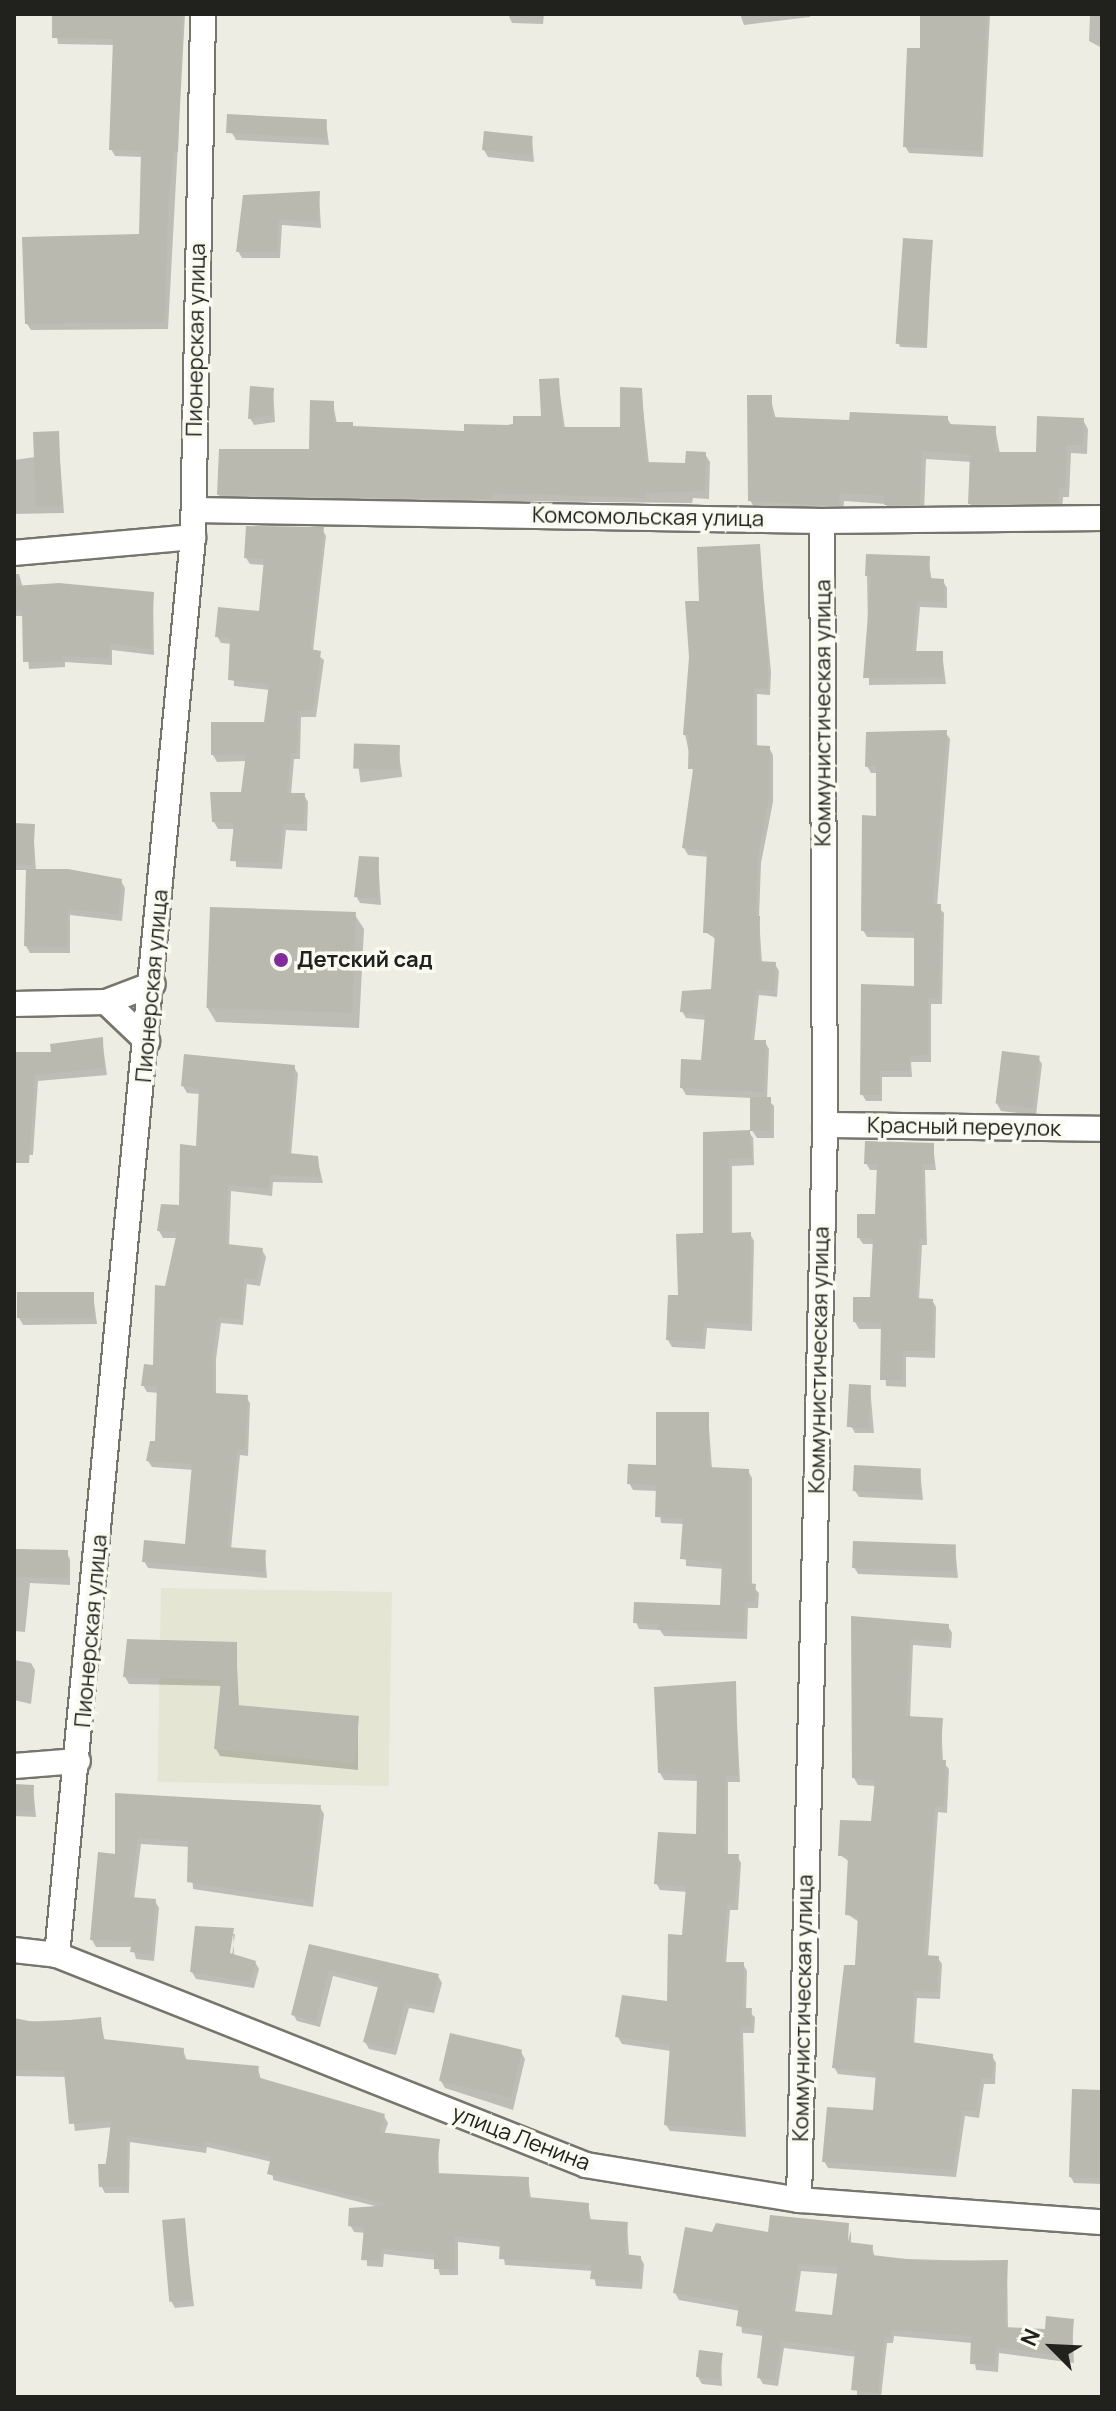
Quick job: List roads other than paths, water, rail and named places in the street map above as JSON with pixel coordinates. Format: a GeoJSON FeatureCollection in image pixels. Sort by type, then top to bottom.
{"type":"FeatureCollection","features":[{"type":"Feature","properties":{"kind":"street","name":"Пионерская улица"},"geometry":{"type":"LineString","coordinates":[[57,1955],[153,984],[193,537],[203,14]]}},
{"type":"Feature","properties":{"kind":"street","name":"Комсомольская улица"},"geometry":{"type":"LineString","coordinates":[[194,510],[822,521],[1102,518]]}},
{"type":"Feature","properties":{"kind":"street","name":"Коммунистическая улица"},"geometry":{"type":"LineString","coordinates":[[799,2200],[825,1125],[822,521]]}},
{"type":"Feature","properties":{"kind":"street"},"geometry":{"type":"LineString","coordinates":[[14,553],[193,537]]}},
{"type":"Feature","properties":{"kind":"street"},"geometry":{"type":"LineString","coordinates":[[14,1004],[106,1002],[153,984]]}},
{"type":"Feature","properties":{"kind":"street"},"geometry":{"type":"LineString","coordinates":[[106,1002],[147,1041]]}},
{"type":"Feature","properties":{"kind":"street","name":"Красный переулок"},"geometry":{"type":"LineString","coordinates":[[825,1125],[1102,1129]]}},
{"type":"Feature","properties":{"kind":"street"},"geometry":{"type":"LineString","coordinates":[[14,1766],[78,1761]]}},
{"type":"Feature","properties":{"kind":"street","name":"улица Ленина"},"geometry":{"type":"LineString","coordinates":[[14,1950],[57,1955],[586,2165],[799,2200],[1102,2222]]}},
{"type":"Feature","properties":{"kind":"place","name":"Детский сад"},"geometry":{"type":"Point","coordinates":[281,960]}}]}
